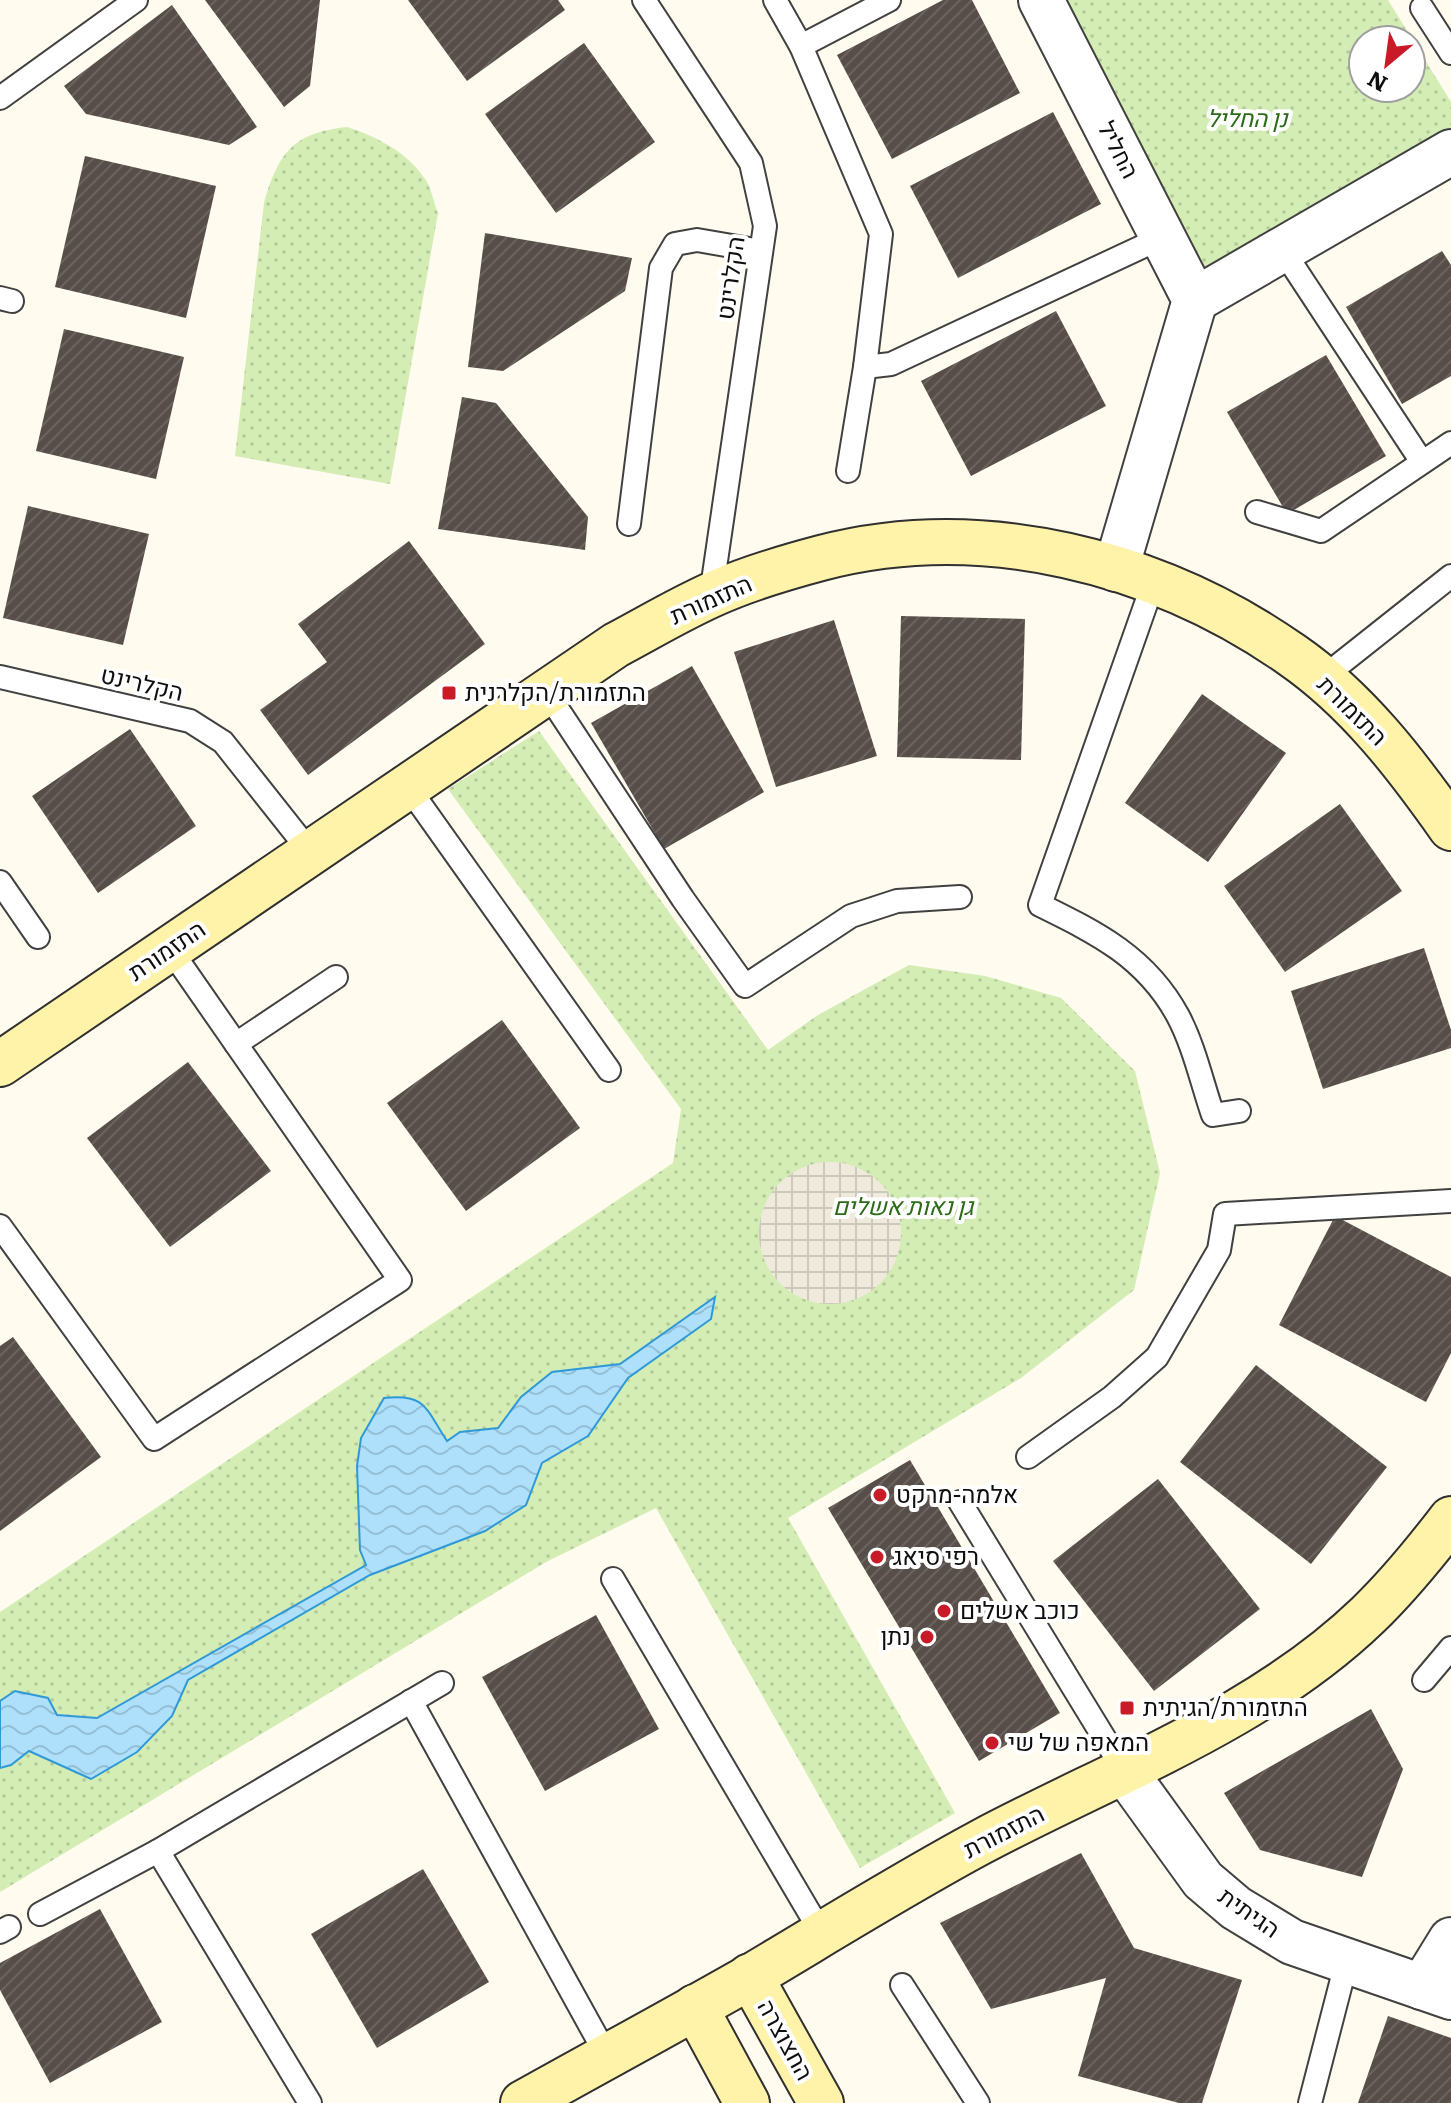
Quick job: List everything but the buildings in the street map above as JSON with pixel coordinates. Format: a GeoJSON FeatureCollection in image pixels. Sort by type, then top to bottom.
{"type":"FeatureCollection","features":[{"type":"Feature","properties":{"kind":"street","name":"החליל"},"geometry":{"type":"LineString","coordinates":[[1041,0],[1195,300]]}},
{"type":"Feature","properties":{"kind":"street"},"geometry":{"type":"LineString","coordinates":[[1135,575],[1195,300],[1451,152]]}},
{"type":"Feature","properties":{"kind":"street","name":"התזמורת"},"geometry":{"type":"LineString","coordinates":[[0,1064],[616,645],[711,595],[822,558],[878,548],[945,541],[1024,547],[1084,558],[1135,575],[1238,622],[1293,656],[1369,723],[1451,828]]}},
{"type":"Feature","properties":{"kind":"street","name":"התזמורת"},"geometry":{"type":"LineString","coordinates":[[523,2103],[979,1843],[1125,1772],[1272,1689],[1366,1616],[1413,1569],[1451,1519]]}},
{"type":"Feature","properties":{"kind":"street","name":"הגיתית"},"geometry":{"type":"LineString","coordinates":[[1125,1772],[1203,1880],[1236,1908],[1278,1935],[1437,1992],[1451,1940]]}},
{"type":"Feature","properties":{"kind":"street","name":"החצוצרה"},"geometry":{"type":"LineString","coordinates":[[750,1976],[821,2103]]}},
{"type":"Feature","properties":{"kind":"street"},"geometry":{"type":"LineString","coordinates":[[695,2007],[747,2103]]}},
{"type":"Feature","properties":{"kind":"lane"},"geometry":{"type":"LineString","coordinates":[[0,98],[136,0]]}},
{"type":"Feature","properties":{"kind":"lane","name":"הקלרינט"},"geometry":{"type":"LineString","coordinates":[[644,0],[751,163],[765,226],[711,595]]}},
{"type":"Feature","properties":{"kind":"lane"},"geometry":{"type":"LineString","coordinates":[[775,0],[801,46],[881,234],[865,367],[848,471]]}},
{"type":"Feature","properties":{"kind":"lane"},"geometry":{"type":"LineString","coordinates":[[801,46],[889,0]]}},
{"type":"Feature","properties":{"kind":"lane"},"geometry":{"type":"LineString","coordinates":[[1422,8],[1451,53]]}},
{"type":"Feature","properties":{"kind":"lane"},"geometry":{"type":"LineString","coordinates":[[865,367],[891,364],[1163,237]]}},
{"type":"Feature","properties":{"kind":"lane"},"geometry":{"type":"LineString","coordinates":[[629,524],[661,268],[675,244],[697,240],[761,251]]}},
{"type":"Feature","properties":{"kind":"lane"},"geometry":{"type":"LineString","coordinates":[[1282,249],[1422,462]]}},
{"type":"Feature","properties":{"kind":"lane"},"geometry":{"type":"LineString","coordinates":[[1257,512],[1321,531],[1451,443]]}},
{"type":"Feature","properties":{"kind":"lane"},"geometry":{"type":"LineString","coordinates":[[1135,575],[1040,905],[1102,936],[1144,969],[1178,1016],[1213,1115],[1239,1111]]}},
{"type":"Feature","properties":{"kind":"lane"},"geometry":{"type":"LineString","coordinates":[[1321,679],[1451,576]]}},
{"type":"Feature","properties":{"kind":"lane","name":"הקלרינט"},"geometry":{"type":"LineString","coordinates":[[0,677],[190,721],[223,742],[311,853]]}},
{"type":"Feature","properties":{"kind":"lane"},"geometry":{"type":"LineString","coordinates":[[547,693],[683,899],[745,986],[851,916],[897,901],[960,897]]}},
{"type":"Feature","properties":{"kind":"lane"},"geometry":{"type":"LineString","coordinates":[[408,787],[609,1070]]}},
{"type":"Feature","properties":{"kind":"lane"},"geometry":{"type":"LineString","coordinates":[[0,882],[38,937]]}},
{"type":"Feature","properties":{"kind":"lane"},"geometry":{"type":"LineString","coordinates":[[0,1226],[154,1439],[400,1280],[170,949]]}},
{"type":"Feature","properties":{"kind":"lane"},"geometry":{"type":"LineString","coordinates":[[236,1044],[336,977]]}},
{"type":"Feature","properties":{"kind":"lane"},"geometry":{"type":"LineString","coordinates":[[1028,1457],[1112,1397],[1157,1357],[1219,1250],[1225,1214],[1451,1201]]}},
{"type":"Feature","properties":{"kind":"lane"},"geometry":{"type":"LineString","coordinates":[[960,1502],[1125,1772]]}},
{"type":"Feature","properties":{"kind":"lane"},"geometry":{"type":"LineString","coordinates":[[613,1579],[822,1934]]}},
{"type":"Feature","properties":{"kind":"lane"},"geometry":{"type":"LineString","coordinates":[[1424,1680],[1451,1648]]}},
{"type":"Feature","properties":{"kind":"lane"},"geometry":{"type":"LineString","coordinates":[[40,1914],[158,1851],[442,1683]]}},
{"type":"Feature","properties":{"kind":"lane"},"geometry":{"type":"LineString","coordinates":[[411,1701],[607,2056]]}},
{"type":"Feature","properties":{"kind":"lane"},"geometry":{"type":"LineString","coordinates":[[158,1851],[310,2103]]}},
{"type":"Feature","properties":{"kind":"lane"},"geometry":{"type":"LineString","coordinates":[[1310,2103],[1347,1960]]}},
{"type":"Feature","properties":{"kind":"lane"},"geometry":{"type":"LineString","coordinates":[[902,1985],[978,2103]]}},
{"type":"Feature","properties":{"kind":"green space","name":"נן החליל"},"geometry":{"type":"Polygon","coordinates":[[[1053,0],[1388,0],[1403,24],[1347,24],[1347,104],[1427,104],[1427,63],[1451,102],[1451,135],[1197,285],[1053,0]]]}},
{"type":"Feature","properties":{"kind":"green space"},"geometry":{"type":"Polygon","coordinates":[[[347,127],[381,141],[402,154],[427,182],[438,213],[390,484],[235,456],[264,203],[270,185],[283,158],[301,140],[313,134],[347,127]]]}},
{"type":"Feature","properties":{"kind":"green space","name":"גן נאות אשלים"},"geometry":{"type":"Polygon","coordinates":[[[539,731],[768,1050],[818,1015],[909,965],[985,976],[1061,998],[1135,1071],[1160,1173],[1134,1290],[1021,1378],[788,1518],[955,1813],[860,1868],[656,1508],[546,1562],[0,1892],[0,1612],[673,1163],[681,1109],[448,789],[539,731]]]}},
{"type":"Feature","properties":{"kind":"shaded area"},"geometry":{"type":"Polygon","coordinates":[[[830,1162],[857,1168],[880,1183],[895,1206],[901,1233],[895,1260],[880,1283],[857,1298],[830,1304],[803,1298],[780,1283],[765,1260],[759,1233],[765,1206],[780,1183],[803,1168],[830,1162]]]}},
{"type":"Feature","properties":{"kind":"water"},"geometry":{"type":"Polygon","coordinates":[[[715,1297],[711,1319],[628,1378],[588,1436],[542,1463],[526,1505],[485,1531],[370,1575],[188,1680],[172,1716],[137,1752],[91,1779],[29,1751],[11,1765],[0,1768],[0,1701],[15,1691],[48,1698],[57,1715],[97,1718],[366,1565],[360,1550],[357,1466],[361,1438],[384,1398],[417,1401],[429,1412],[447,1441],[460,1432],[498,1428],[521,1397],[552,1372],[620,1364],[715,1297]]]}},
{"type":"Feature","properties":{"kind":"place","name":"התזמורת/הקלרנית"},"geometry":{"type":"Point","coordinates":[449,693]}},
{"type":"Feature","properties":{"kind":"place","name":"אלמה-מרקט"},"geometry":{"type":"Point","coordinates":[880,1495]}},
{"type":"Feature","properties":{"kind":"place","name":"רפי סיאג"},"geometry":{"type":"Point","coordinates":[877,1557]}},
{"type":"Feature","properties":{"kind":"place","name":"כוכב אשלים"},"geometry":{"type":"Point","coordinates":[944,1611]}},
{"type":"Feature","properties":{"kind":"place","name":"נתן"},"geometry":{"type":"Point","coordinates":[927,1637]}},
{"type":"Feature","properties":{"kind":"place","name":"התזמורת/הגיתית"},"geometry":{"type":"Point","coordinates":[1127,1708]}},
{"type":"Feature","properties":{"kind":"place","name":"המאפה של שי"},"geometry":{"type":"Point","coordinates":[992,1743]}}]}
